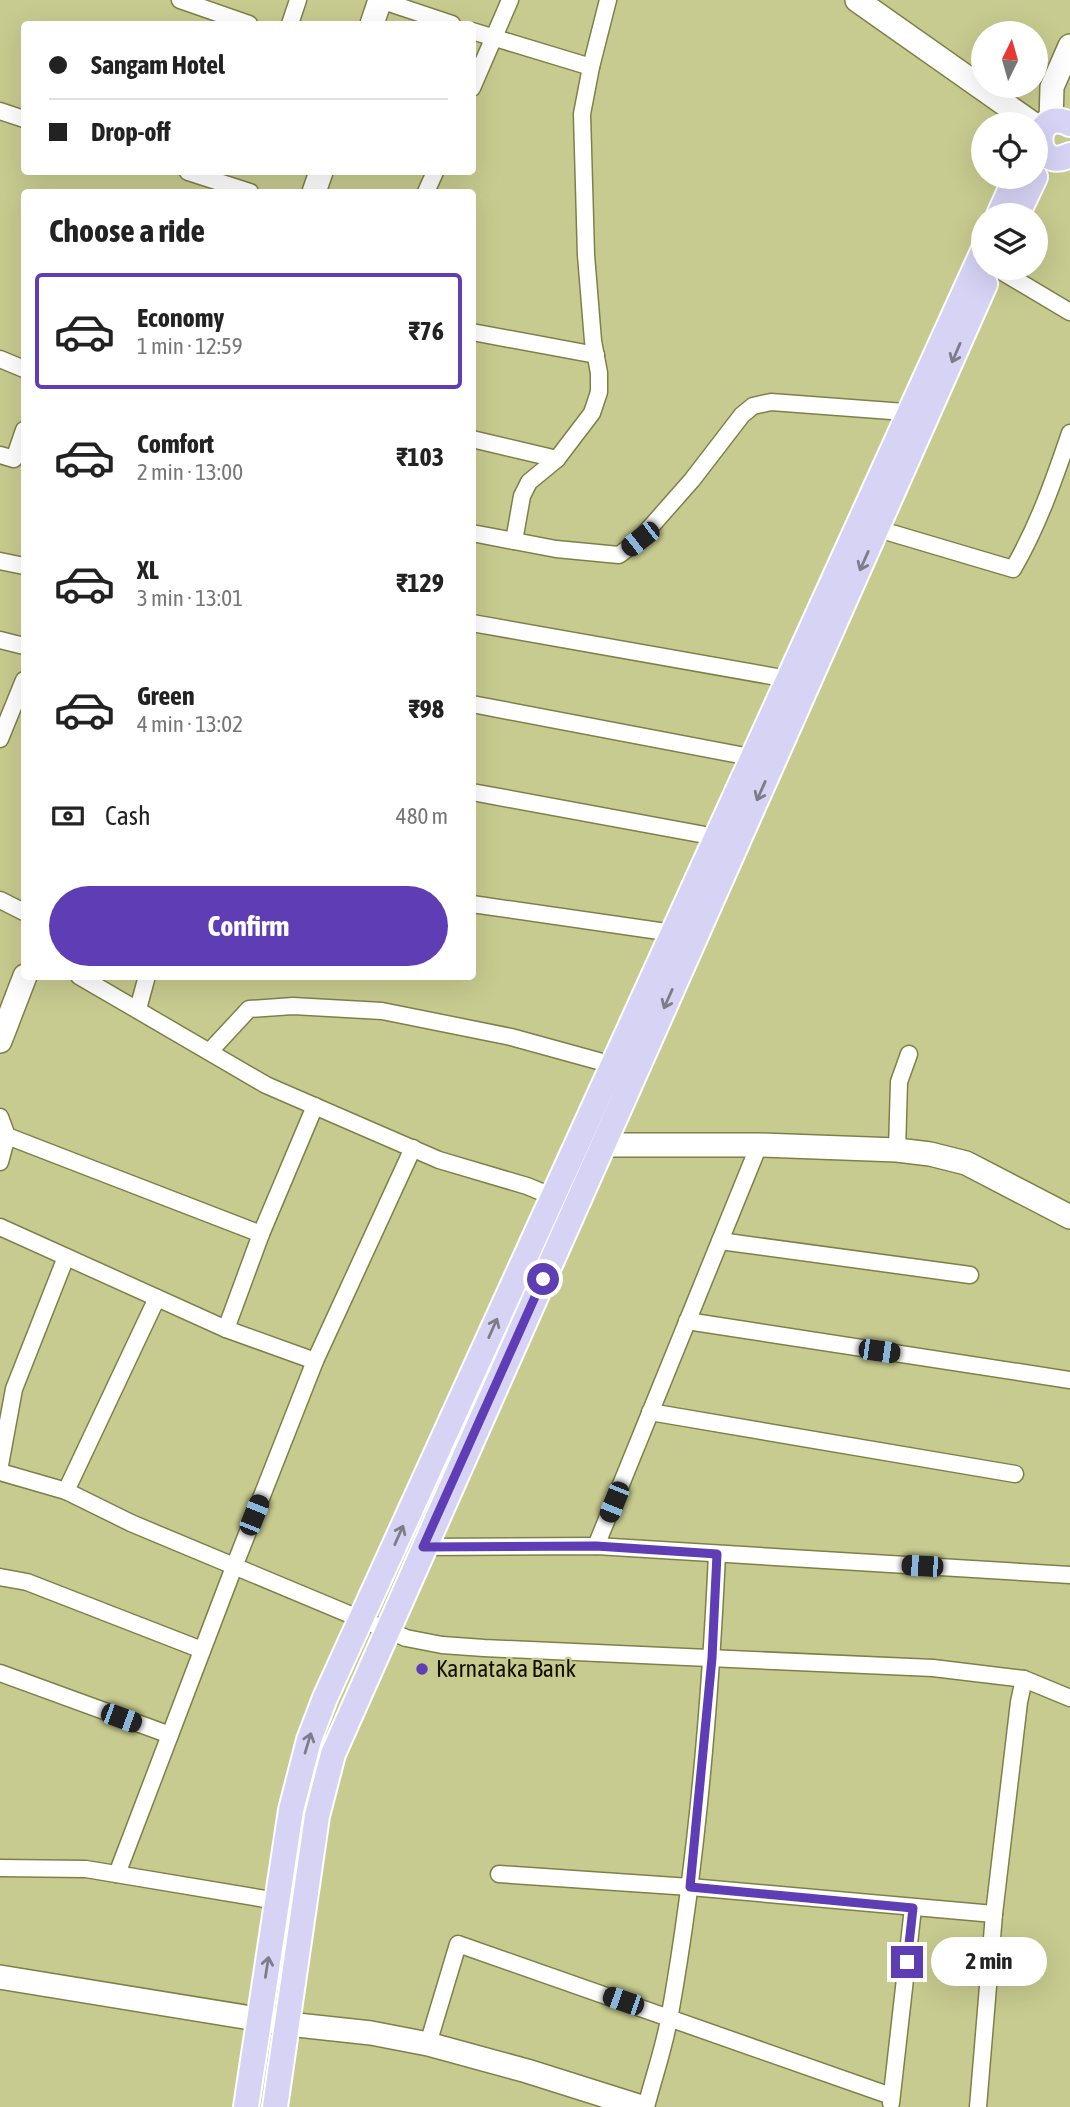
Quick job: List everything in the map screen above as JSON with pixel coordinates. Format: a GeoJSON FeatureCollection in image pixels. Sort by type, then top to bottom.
{"type":"FeatureCollection","features":[{"type":"Feature","properties":{"kind":"main road"},"geometry":{"type":"LineString","coordinates":[[275,2107],[317,1816],[333,1754],[423,1547],[564,1201],[603,1144],[624,1068],[673,933],[716,837],[763,760],[788,678],[882,496],[919,413],[972,280]]}},
{"type":"Feature","properties":{"kind":"main road"},"geometry":{"type":"LineString","coordinates":[[919,413],[988,280]]}},
{"type":"Feature","properties":{"kind":"main road"},"geometry":{"type":"LineString","coordinates":[[246,2107],[291,1810],[309,1740],[362,1618],[564,1201],[763,760],[878,529],[882,496]]}},
{"type":"Feature","properties":{"kind":"street"},"geometry":{"type":"LineString","coordinates":[[180,0],[240,21]]}},
{"type":"Feature","properties":{"kind":"street"},"geometry":{"type":"LineString","coordinates":[[291,21],[298,0]]}},
{"type":"Feature","properties":{"kind":"street"},"geometry":{"type":"LineString","coordinates":[[373,21],[380,0],[443,21]]}},
{"type":"Feature","properties":{"kind":"street"},"geometry":{"type":"LineString","coordinates":[[476,79],[510,0]]}},
{"type":"Feature","properties":{"kind":"street"},"geometry":{"type":"LineString","coordinates":[[514,541],[522,496],[529,482],[556,459],[592,413],[599,392],[600,373],[586,255],[582,114],[590,67],[608,0]]}},
{"type":"Feature","properties":{"kind":"street"},"geometry":{"type":"LineString","coordinates":[[864,2],[1007,112]]}},
{"type":"Feature","properties":{"kind":"street"},"geometry":{"type":"LineString","coordinates":[[476,32],[590,67]]}},
{"type":"Feature","properties":{"kind":"street"},"geometry":{"type":"LineString","coordinates":[[1048,124],[1052,87],[1070,46]]}},
{"type":"Feature","properties":{"kind":"street"},"geometry":{"type":"LineString","coordinates":[[1048,137],[1070,85]]}},
{"type":"Feature","properties":{"kind":"street"},"geometry":{"type":"LineString","coordinates":[[0,111],[21,118]]}},
{"type":"Feature","properties":{"kind":"street"},"geometry":{"type":"LineString","coordinates":[[210,175],[232,178],[246,189]]}},
{"type":"Feature","properties":{"kind":"street"},"geometry":{"type":"LineString","coordinates":[[1015,280],[1070,312]]}},
{"type":"Feature","properties":{"kind":"street"},"geometry":{"type":"LineString","coordinates":[[476,333],[596,355]]}},
{"type":"Feature","properties":{"kind":"street"},"geometry":{"type":"LineString","coordinates":[[0,359],[21,368]]}},
{"type":"Feature","properties":{"kind":"street"},"geometry":{"type":"LineString","coordinates":[[476,534],[570,551],[620,555],[640,539],[692,480],[741,415],[753,406],[771,402],[919,413]]}},
{"type":"Feature","properties":{"kind":"street"},"geometry":{"type":"LineString","coordinates":[[878,529],[1013,569],[1028,544],[1046,502],[1070,433]]}},
{"type":"Feature","properties":{"kind":"street"},"geometry":{"type":"LineString","coordinates":[[0,455],[14,459],[21,439]]}},
{"type":"Feature","properties":{"kind":"street"},"geometry":{"type":"LineString","coordinates":[[476,440],[556,459]]}},
{"type":"Feature","properties":{"kind":"street"},"geometry":{"type":"LineString","coordinates":[[0,561],[21,565]]}},
{"type":"Feature","properties":{"kind":"street"},"geometry":{"type":"LineString","coordinates":[[476,624],[788,678]]}},
{"type":"Feature","properties":{"kind":"street"},"geometry":{"type":"LineString","coordinates":[[0,640],[21,645]]}},
{"type":"Feature","properties":{"kind":"street"},"geometry":{"type":"LineString","coordinates":[[0,739],[21,687]]}},
{"type":"Feature","properties":{"kind":"street"},"geometry":{"type":"LineString","coordinates":[[476,705],[763,760]]}},
{"type":"Feature","properties":{"kind":"street"},"geometry":{"type":"LineString","coordinates":[[476,793],[716,837]]}},
{"type":"Feature","properties":{"kind":"street"},"geometry":{"type":"LineString","coordinates":[[0,900],[21,910]]}},
{"type":"Feature","properties":{"kind":"street"},"geometry":{"type":"LineString","coordinates":[[476,905],[673,933]]}},
{"type":"Feature","properties":{"kind":"street"},"geometry":{"type":"LineString","coordinates":[[0,1041],[23,980]]}},
{"type":"Feature","properties":{"kind":"street"},"geometry":{"type":"LineString","coordinates":[[86,980],[266,1085],[439,1160],[527,1186],[564,1201]]}},
{"type":"Feature","properties":{"kind":"street"},"geometry":{"type":"LineString","coordinates":[[138,1009],[146,980]]}},
{"type":"Feature","properties":{"kind":"street"},"geometry":{"type":"LineString","coordinates":[[210,1051],[248,1009],[293,1006],[382,1011],[510,1037],[624,1068]]}},
{"type":"Feature","properties":{"kind":"street"},"geometry":{"type":"LineString","coordinates":[[897,1150],[899,1082],[909,1054]]}},
{"type":"Feature","properties":{"kind":"street"},"geometry":{"type":"LineString","coordinates":[[226,1329],[261,1234],[315,1106]]}},
{"type":"Feature","properties":{"kind":"street"},"geometry":{"type":"LineString","coordinates":[[0,1117],[7,1136],[0,1162]]}},
{"type":"Feature","properties":{"kind":"street"},"geometry":{"type":"LineString","coordinates":[[7,1136],[261,1234]]}},
{"type":"Feature","properties":{"kind":"street"},"geometry":{"type":"LineString","coordinates":[[603,1144],[759,1145],[897,1150],[930,1154],[966,1163],[1070,1217]]}},
{"type":"Feature","properties":{"kind":"street"},"geometry":{"type":"LineString","coordinates":[[596,1546],[759,1145]]}},
{"type":"Feature","properties":{"kind":"street"},"geometry":{"type":"LineString","coordinates":[[117,1874],[315,1361],[413,1148]]}},
{"type":"Feature","properties":{"kind":"street"},"geometry":{"type":"LineString","coordinates":[[0,1227],[226,1329],[315,1361]]}},
{"type":"Feature","properties":{"kind":"street"},"geometry":{"type":"LineString","coordinates":[[720,1241],[970,1275]]}},
{"type":"Feature","properties":{"kind":"street"},"geometry":{"type":"LineString","coordinates":[[0,1465],[14,1389],[66,1257]]}},
{"type":"Feature","properties":{"kind":"street"},"geometry":{"type":"LineString","coordinates":[[66,1491],[157,1298]]}},
{"type":"Feature","properties":{"kind":"street"},"geometry":{"type":"LineString","coordinates":[[687,1321],[1070,1380]]}},
{"type":"Feature","properties":{"kind":"street"},"geometry":{"type":"LineString","coordinates":[[650,1412],[1015,1474]]}},
{"type":"Feature","properties":{"kind":"street"},"geometry":{"type":"LineString","coordinates":[[0,1472],[66,1491],[131,1523],[406,1638],[442,1645],[933,1668],[1024,1679],[1070,1698]]}},
{"type":"Feature","properties":{"kind":"street"},"geometry":{"type":"LineString","coordinates":[[423,1547],[596,1546],[1070,1574]]}},
{"type":"Feature","properties":{"kind":"street"},"geometry":{"type":"LineString","coordinates":[[646,2107],[670,2017],[690,1887],[712,1658],[717,1554]]}},
{"type":"Feature","properties":{"kind":"street"},"geometry":{"type":"LineString","coordinates":[[0,1577],[27,1582],[202,1650]]}},
{"type":"Feature","properties":{"kind":"street"},"geometry":{"type":"LineString","coordinates":[[0,1673],[170,1735]]}},
{"type":"Feature","properties":{"kind":"street"},"geometry":{"type":"LineString","coordinates":[[978,2107],[994,1914],[1024,1679]]}},
{"type":"Feature","properties":{"kind":"street"},"geometry":{"type":"LineString","coordinates":[[0,1868],[86,1869],[277,1901]]}},
{"type":"Feature","properties":{"kind":"street"},"geometry":{"type":"LineString","coordinates":[[499,1874],[690,1887],[994,1914]]}},
{"type":"Feature","properties":{"kind":"street"},"geometry":{"type":"LineString","coordinates":[[428,2044],[457,1944],[670,2017],[891,2102],[913,1908]]}},
{"type":"Feature","properties":{"kind":"street"},"geometry":{"type":"LineString","coordinates":[[0,1977],[259,2020],[371,2033],[428,2044],[527,2071],[641,2107]]}},
{"type":"Feature","properties":{"kind":"place","name":"Karnataka Bank"},"geometry":{"type":"Point","coordinates":[422,1669]}},
{"type":"Feature","properties":{"kind":"route"},"geometry":{"type":"LineString","coordinates":[[543,1279],[423,1547],[596,1546],[717,1554],[712,1658],[690,1887],[913,1908],[907,1962]]}}]}
